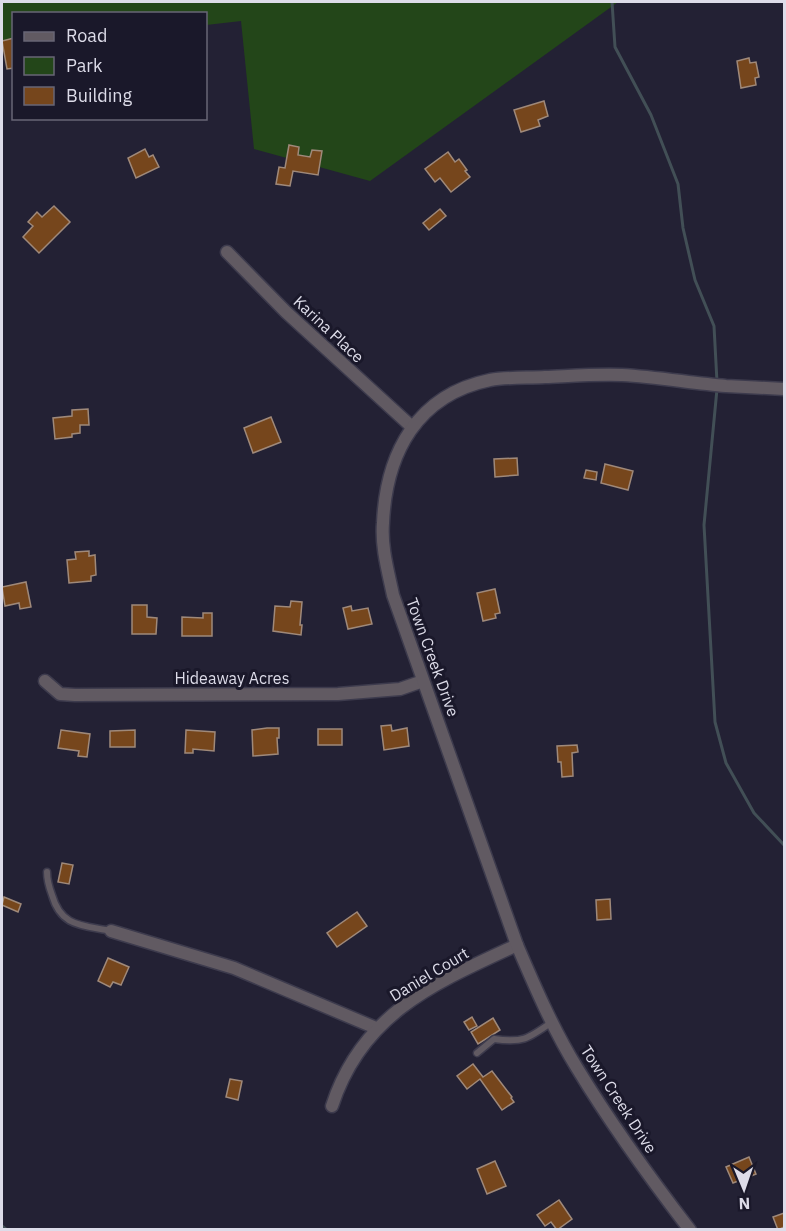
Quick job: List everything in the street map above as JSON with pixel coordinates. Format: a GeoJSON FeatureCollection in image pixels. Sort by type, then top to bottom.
{"type":"FeatureCollection","features":[{"type":"Feature","properties":{"kind":"street","name":"Karina Place"},"geometry":{"type":"LineString","coordinates":[[227,252],[286,312],[412,427]]}},
{"type":"Feature","properties":{"kind":"street","name":"Town Creek Drive"},"geometry":{"type":"LineString","coordinates":[[690,1230],[626,1143],[577,1069],[552,1022],[517,945],[393,595],[382,524],[390,473],[403,440],[412,427],[420,417],[447,397],[490,380],[622,375],[724,386],[784,388]]}},
{"type":"Feature","properties":{"kind":"street","name":"Hideaway Acres"},"geometry":{"type":"LineString","coordinates":[[45,681],[60,694],[75,695],[349,693],[400,689],[423,681]]}},
{"type":"Feature","properties":{"kind":"street"},"geometry":{"type":"LineString","coordinates":[[111,931],[234,968],[376,1028]]}},
{"type":"Feature","properties":{"kind":"street","name":"Daniel Court"},"geometry":{"type":"LineString","coordinates":[[332,1106],[344,1074],[376,1028],[404,1004],[443,981],[517,945]]}},
{"type":"Feature","properties":{"kind":"lane"},"geometry":{"type":"LineString","coordinates":[[47,872],[47,880],[55,906],[64,918],[111,931]]}},
{"type":"Feature","properties":{"kind":"lane"},"geometry":{"type":"LineString","coordinates":[[477,1053],[494,1039],[513,1041],[529,1038],[552,1022]]}},
{"type":"Feature","properties":{"kind":"green space"},"geometry":{"type":"Polygon","coordinates":[[[2,2],[618,2],[370,181],[254,149],[241,21],[207,25],[207,12],[12,12],[12,51],[2,52],[2,2]]]}},
{"type":"Feature","properties":{"kind":"building"},"geometry":{"type":"Polygon","coordinates":[[[12,38],[12,68],[7,69],[2,41],[12,38]]]}},
{"type":"Feature","properties":{"kind":"building"},"geometry":{"type":"Polygon","coordinates":[[[749,58],[750,63],[756,62],[759,77],[755,78],[756,85],[741,88],[737,61],[749,58]]]}},
{"type":"Feature","properties":{"kind":"building"},"geometry":{"type":"Polygon","coordinates":[[[544,101],[548,116],[538,120],[540,126],[521,132],[514,110],[544,101]]]}},
{"type":"Feature","properties":{"kind":"building"},"geometry":{"type":"Polygon","coordinates":[[[289,145],[299,147],[298,155],[310,157],[312,150],[322,151],[318,175],[293,171],[290,186],[276,184],[279,167],[285,168],[289,145]]]}},
{"type":"Feature","properties":{"kind":"building"},"geometry":{"type":"Polygon","coordinates":[[[145,149],[149,157],[153,155],[159,167],[136,178],[128,158],[145,149]]]}},
{"type":"Feature","properties":{"kind":"building"},"geometry":{"type":"Polygon","coordinates":[[[448,152],[455,162],[459,159],[470,177],[451,192],[440,178],[435,182],[425,169],[448,152]]]}},
{"type":"Feature","properties":{"kind":"building"},"geometry":{"type":"Polygon","coordinates":[[[54,206],[70,222],[39,253],[23,237],[33,226],[28,222],[37,212],[42,217],[54,206]]]}},
{"type":"Feature","properties":{"kind":"building"},"geometry":{"type":"Polygon","coordinates":[[[440,209],[446,216],[429,230],[423,223],[440,209]]]}},
{"type":"Feature","properties":{"kind":"building"},"geometry":{"type":"Polygon","coordinates":[[[88,409],[89,425],[80,425],[80,433],[72,434],[72,437],[55,439],[53,418],[72,416],[72,410],[88,409]]]}},
{"type":"Feature","properties":{"kind":"building"},"geometry":{"type":"Polygon","coordinates":[[[271,417],[281,442],[253,453],[244,428],[271,417]]]}},
{"type":"Feature","properties":{"kind":"building"},"geometry":{"type":"Polygon","coordinates":[[[517,458],[518,475],[495,477],[494,459],[517,458]]]}},
{"type":"Feature","properties":{"kind":"building"},"geometry":{"type":"Polygon","coordinates":[[[605,464],[633,471],[628,490],[601,483],[605,464]]]}},
{"type":"Feature","properties":{"kind":"building"},"geometry":{"type":"Polygon","coordinates":[[[586,470],[597,472],[596,480],[584,478],[586,470]]]}},
{"type":"Feature","properties":{"kind":"building"},"geometry":{"type":"Polygon","coordinates":[[[89,551],[89,556],[95,555],[96,575],[91,576],[91,581],[69,583],[67,560],[76,559],[75,552],[89,551]]]}},
{"type":"Feature","properties":{"kind":"building"},"geometry":{"type":"Polygon","coordinates":[[[26,582],[31,607],[20,609],[19,603],[5,606],[2,587],[26,582]]]}},
{"type":"Feature","properties":{"kind":"building"},"geometry":{"type":"Polygon","coordinates":[[[495,589],[500,613],[495,614],[496,618],[483,621],[477,593],[495,589]]]}},
{"type":"Feature","properties":{"kind":"building"},"geometry":{"type":"Polygon","coordinates":[[[291,601],[302,602],[301,635],[273,631],[275,606],[290,607],[291,601]]]}},
{"type":"Feature","properties":{"kind":"building"},"geometry":{"type":"Polygon","coordinates":[[[132,605],[147,605],[147,617],[157,618],[156,634],[132,634],[132,605]]]}},
{"type":"Feature","properties":{"kind":"building"},"geometry":{"type":"Polygon","coordinates":[[[351,606],[352,611],[368,608],[372,624],[348,629],[343,608],[351,606]]]}},
{"type":"Feature","properties":{"kind":"building"},"geometry":{"type":"Polygon","coordinates":[[[203,613],[212,613],[212,636],[182,636],[182,617],[203,618],[203,613]]]}},
{"type":"Feature","properties":{"kind":"building"},"geometry":{"type":"Polygon","coordinates":[[[391,725],[392,731],[407,728],[409,746],[384,750],[381,726],[391,725]]]}},
{"type":"Feature","properties":{"kind":"building"},"geometry":{"type":"Polygon","coordinates":[[[279,728],[278,754],[253,756],[252,730],[279,728]]]}},
{"type":"Feature","properties":{"kind":"building"},"geometry":{"type":"Polygon","coordinates":[[[318,729],[342,729],[342,745],[318,745],[318,729]]]}},
{"type":"Feature","properties":{"kind":"building"},"geometry":{"type":"Polygon","coordinates":[[[61,730],[90,734],[87,757],[78,756],[79,751],[58,748],[61,730]]]}},
{"type":"Feature","properties":{"kind":"building"},"geometry":{"type":"Polygon","coordinates":[[[135,730],[135,747],[110,747],[110,731],[135,730]]]}},
{"type":"Feature","properties":{"kind":"building"},"geometry":{"type":"Polygon","coordinates":[[[186,730],[215,732],[214,751],[193,749],[193,753],[185,753],[186,730]]]}},
{"type":"Feature","properties":{"kind":"building"},"geometry":{"type":"Polygon","coordinates":[[[577,745],[578,752],[572,753],[573,776],[562,777],[557,746],[577,745]]]}},
{"type":"Feature","properties":{"kind":"building"},"geometry":{"type":"Polygon","coordinates":[[[62,863],[73,865],[69,884],[58,882],[62,863]]]}},
{"type":"Feature","properties":{"kind":"building"},"geometry":{"type":"Polygon","coordinates":[[[4,897],[21,904],[18,912],[2,905],[4,897]]]}},
{"type":"Feature","properties":{"kind":"building"},"geometry":{"type":"Polygon","coordinates":[[[610,899],[611,919],[597,920],[596,900],[610,899]]]}},
{"type":"Feature","properties":{"kind":"building"},"geometry":{"type":"Polygon","coordinates":[[[357,912],[367,926],[337,947],[327,933],[357,912]]]}},
{"type":"Feature","properties":{"kind":"building"},"geometry":{"type":"Polygon","coordinates":[[[108,958],[129,967],[121,985],[113,982],[110,987],[98,981],[108,958]]]}},
{"type":"Feature","properties":{"kind":"building"},"geometry":{"type":"Polygon","coordinates":[[[472,1017],[477,1026],[469,1030],[464,1022],[472,1017]]]}},
{"type":"Feature","properties":{"kind":"building"},"geometry":{"type":"Polygon","coordinates":[[[493,1018],[500,1030],[478,1044],[471,1032],[493,1018]]]}},
{"type":"Feature","properties":{"kind":"building"},"geometry":{"type":"Polygon","coordinates":[[[473,1064],[483,1077],[492,1071],[514,1102],[502,1110],[480,1079],[467,1089],[457,1076],[473,1064]]]}},
{"type":"Feature","properties":{"kind":"building"},"geometry":{"type":"Polygon","coordinates":[[[230,1079],[242,1081],[238,1100],[226,1097],[230,1079]]]}},
{"type":"Feature","properties":{"kind":"building"},"geometry":{"type":"Polygon","coordinates":[[[749,1157],[756,1174],[733,1183],[726,1167],[749,1157]]]}},
{"type":"Feature","properties":{"kind":"building"},"geometry":{"type":"Polygon","coordinates":[[[495,1161],[506,1186],[487,1194],[477,1169],[495,1161]]]}},
{"type":"Feature","properties":{"kind":"building"},"geometry":{"type":"Polygon","coordinates":[[[559,1200],[572,1219],[557,1230],[551,1222],[545,1226],[537,1215],[559,1200]]]}},
{"type":"Feature","properties":{"kind":"building"},"geometry":{"type":"Polygon","coordinates":[[[784,1213],[784,1227],[778,1230],[773,1217],[784,1213]]]}},
{"type":"Feature","properties":{"kind":"waterway"},"geometry":{"type":"LineString","coordinates":[[612,2],[615,47],[651,115],[678,184],[683,228],[695,280],[714,326],[717,382]]}},
{"type":"Feature","properties":{"kind":"waterway"},"geometry":{"type":"LineString","coordinates":[[717,389],[704,525],[715,722],[726,763],[754,813],[784,845]]}},
{"type":"Feature","properties":{"kind":"waterway"},"geometry":{"type":"LineString","coordinates":[[2,1226],[7,1230]]}}]}
